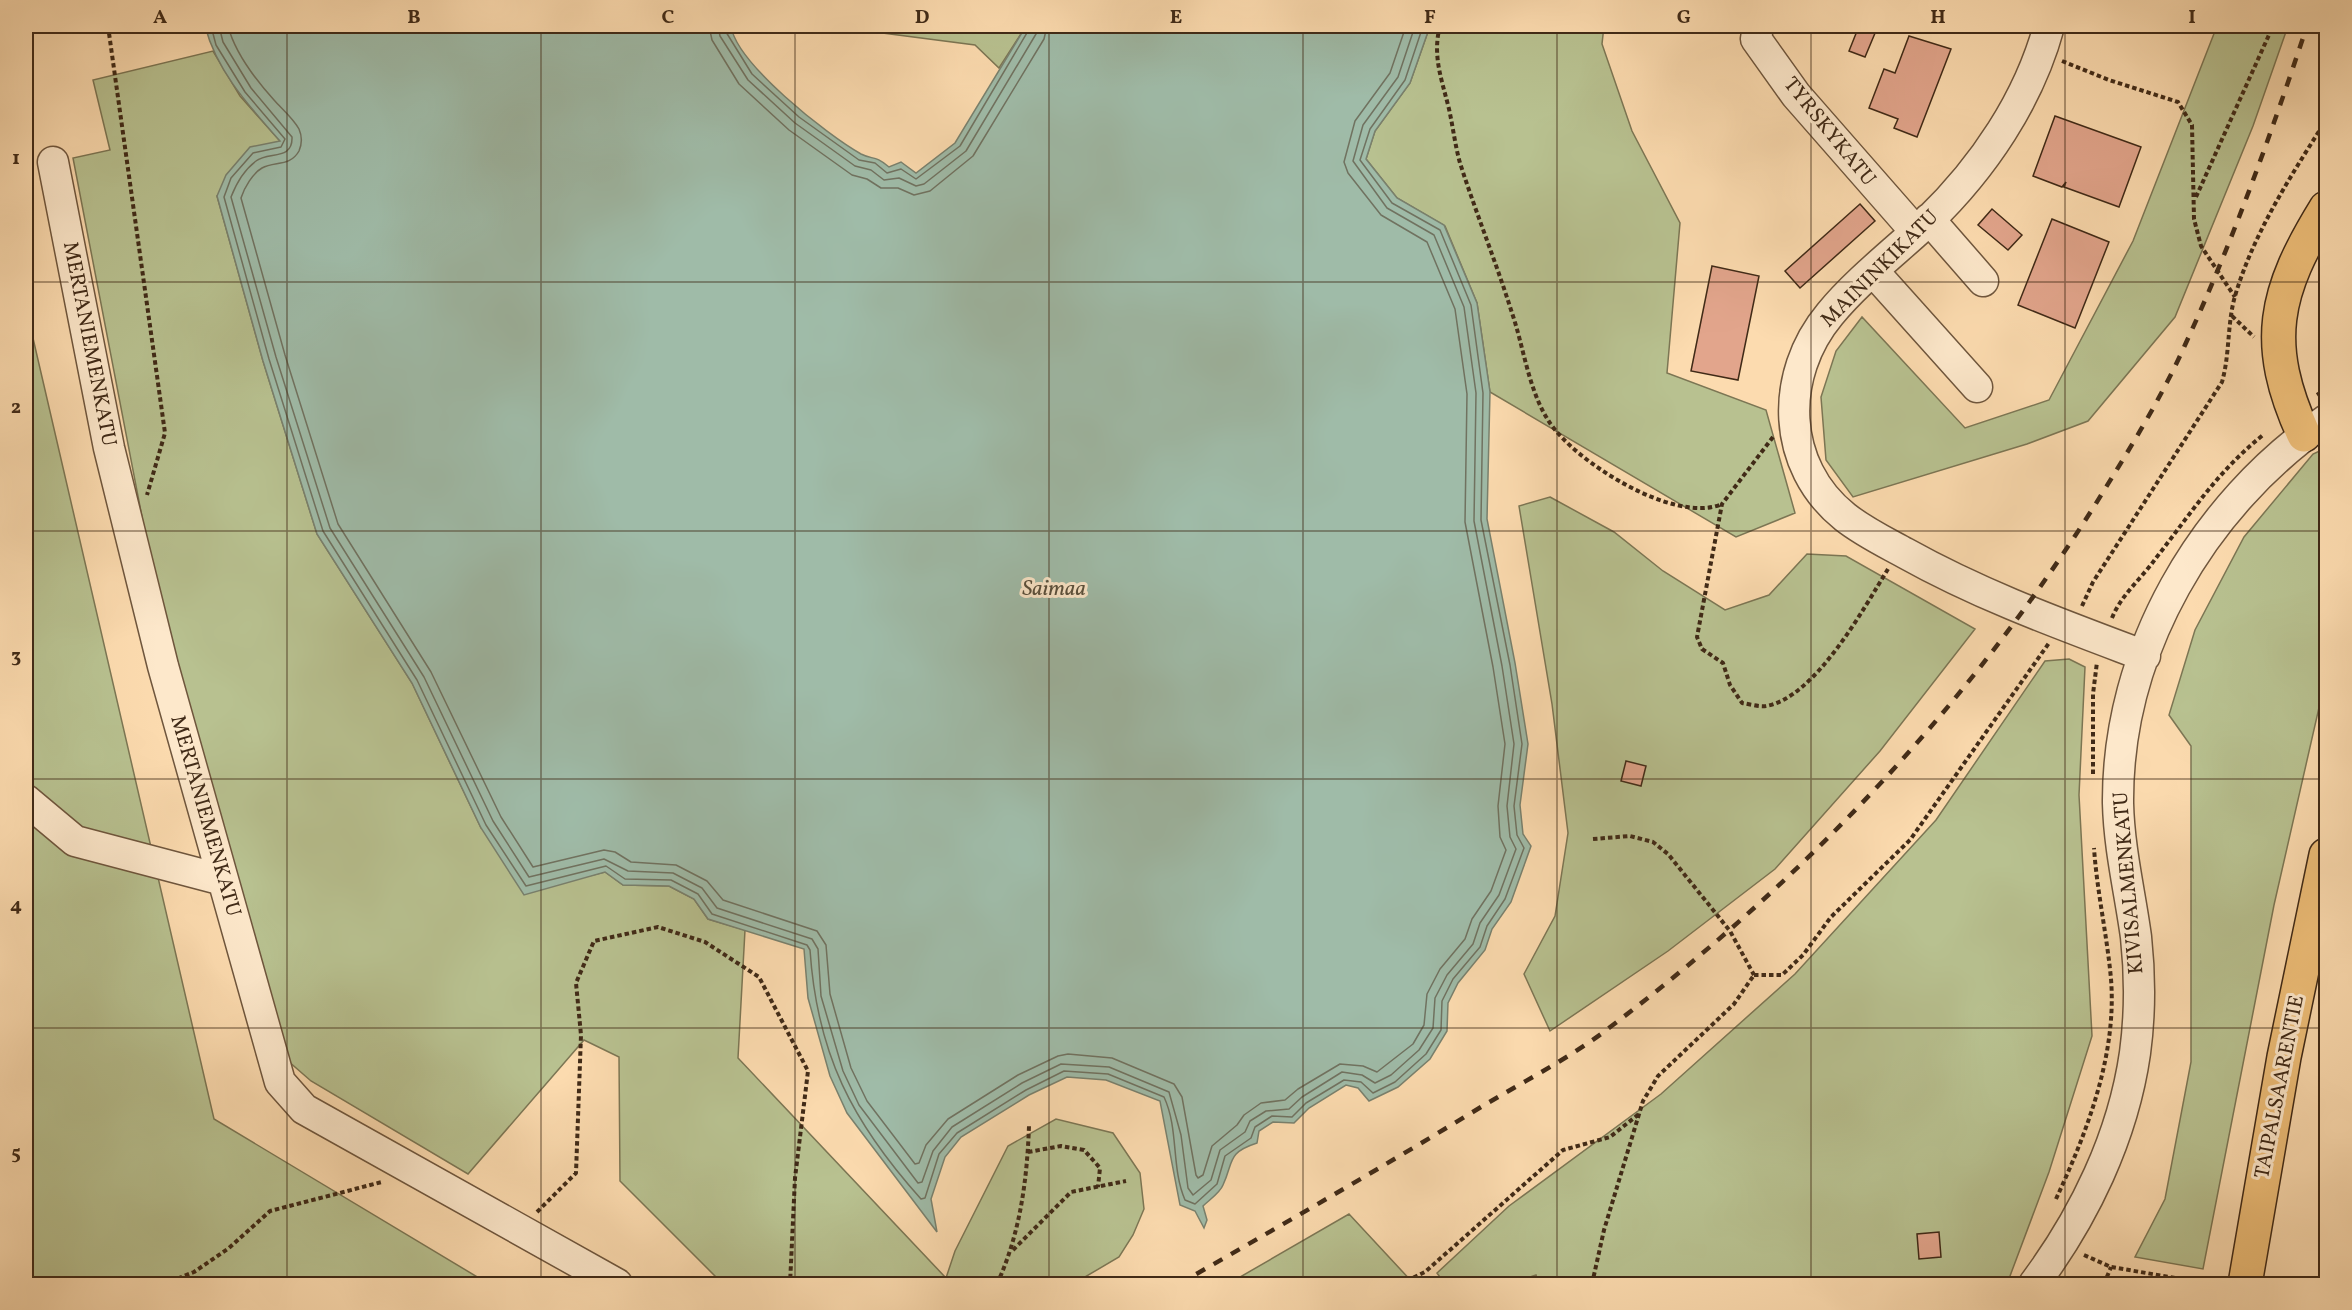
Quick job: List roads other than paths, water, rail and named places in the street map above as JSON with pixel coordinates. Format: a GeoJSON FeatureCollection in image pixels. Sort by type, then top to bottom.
{"type":"FeatureCollection","features":[{"type":"Feature","properties":{"kind":"main road"},"geometry":{"type":"LineString","coordinates":[[2315,428],[2293,411],[2278,360],[2278,329],[2282,298],[2295,263],[2326,208]]}},
{"type":"Feature","properties":{"kind":"main road","name":"TAIPALSAARENTIE"},"geometry":{"type":"LineString","coordinates":[[2245,1284],[2284,1057],[2326,855]]}},
{"type":"Feature","properties":{"kind":"street","name":"TYRSKYKATU"},"geometry":{"type":"LineString","coordinates":[[1758,26],[1756,39],[1796,94],[1922,225],[1983,281]]}},
{"type":"Feature","properties":{"kind":"street","name":"MAININKIKATU"},"geometry":{"type":"LineString","coordinates":[[2046,39],[2003,129],[1969,178],[1830,314],[1811,341],[1797,378],[1792,405],[1795,430],[1802,456],[1813,481],[1833,505],[1864,531],[1926,565],[2065,626],[2145,656]]}},
{"type":"Feature","properties":{"kind":"street","name":"MERTANIEMENKATU"},"geometry":{"type":"LineString","coordinates":[[53,162],[111,459],[163,666],[280,1082],[304,1109],[617,1284]]}},
{"type":"Feature","properties":{"kind":"street"},"geometry":{"type":"LineString","coordinates":[[1874,271],[1977,387]]}},
{"type":"Feature","properties":{"kind":"street","name":"KIVISALMENKATU"},"geometry":{"type":"LineString","coordinates":[[2034,1284],[2063,1245],[2105,1162],[2120,1119],[2135,1053],[2138,991],[2136,939],[2121,846],[2118,803],[2122,745],[2130,705],[2145,656],[2162,612],[2200,544],[2244,491],[2315,428]]}},
{"type":"Feature","properties":{"kind":"street"},"geometry":{"type":"LineString","coordinates":[[26,800],[75,841],[223,880]]}},
{"type":"Feature","properties":{"kind":"water","name":"Saimaa"},"geometry":{"type":"Polygon","coordinates":[[[205,26],[731,26],[737,41],[765,78],[806,115],[861,154],[877,159],[889,167],[901,162],[916,173],[955,143],[1026,26],[1430,26],[1410,83],[1375,131],[1366,159],[1397,198],[1444,225],[1477,303],[1490,392],[1487,519],[1528,744],[1520,805],[1523,834],[1531,846],[1511,902],[1492,929],[1485,950],[1458,983],[1448,1003],[1447,1031],[1430,1059],[1398,1087],[1369,1101],[1358,1088],[1346,1085],[1309,1108],[1294,1123],[1273,1122],[1259,1131],[1257,1143],[1240,1151],[1232,1159],[1222,1188],[1203,1206],[1207,1220],[1204,1228],[1195,1211],[1180,1205],[1160,1101],[1106,1080],[1067,1077],[1029,1095],[961,1137],[945,1157],[931,1199],[937,1232],[847,1113],[830,1076],[808,998],[804,949],[708,919],[694,899],[669,886],[623,885],[605,872],[524,895],[481,828],[412,683],[317,534],[263,361],[217,196],[226,175],[250,147],[280,141],[235,88],[217,58],[205,26]]]}},
{"type":"Feature","properties":{"kind":"railway"},"geometry":{"type":"LineString","coordinates":[[1179,1284],[1557,1063],[1601,1034],[1673,978],[1809,857],[1933,725],[2044,581],[2095,505],[2154,407],[2203,306],[2235,227],[2307,26]]}}]}
